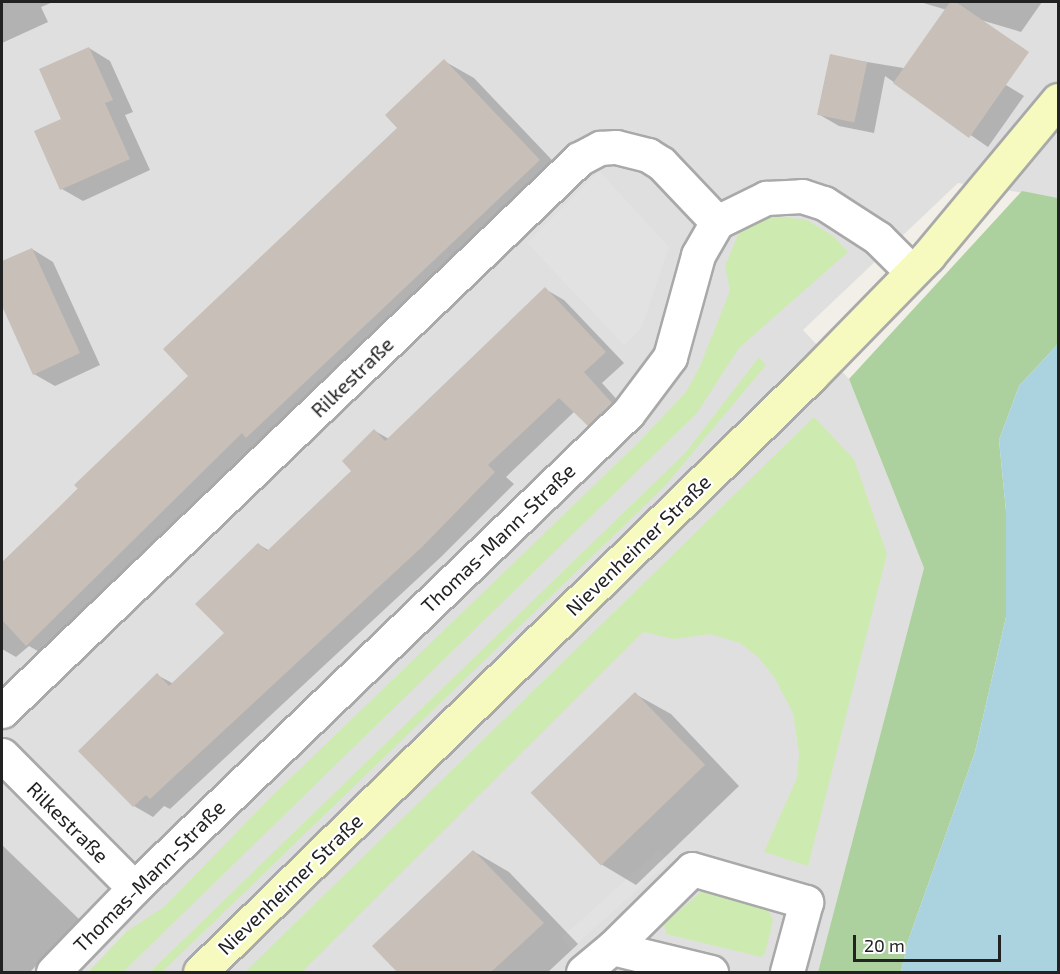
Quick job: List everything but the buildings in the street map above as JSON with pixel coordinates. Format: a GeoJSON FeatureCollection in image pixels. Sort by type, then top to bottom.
{"type":"FeatureCollection","features":[{"type":"Feature","properties":{"kind":"main road","name":"Nievenheimer Straße"},"geometry":{"type":"LineString","coordinates":[[200,972],[811,376],[912,272],[1059,100]]}},
{"type":"Feature","properties":{"kind":"street","name":"Rilkestraße"},"geometry":{"type":"LineString","coordinates":[[5,707],[569,169],[600,148],[616,147],[648,155],[661,164],[717,222]]}},
{"type":"Feature","properties":{"kind":"street"},"geometry":{"type":"LineString","coordinates":[[717,222],[766,198],[802,196],[824,203],[878,238],[912,272]]}},
{"type":"Feature","properties":{"kind":"street","name":"Thomas-Mann-Straße"},"geometry":{"type":"LineString","coordinates":[[53,972],[134,888],[628,413],[670,357],[698,255],[717,222]]}},
{"type":"Feature","properties":{"kind":"street","name":"Rilkestraße"},"geometry":{"type":"LineString","coordinates":[[2,755],[134,888]]}},
{"type":"Feature","properties":{"kind":"street"},"geometry":{"type":"LineString","coordinates":[[583,972],[612,948],[692,869],[806,902],[787,972]]}},
{"type":"Feature","properties":{"kind":"street"},"geometry":{"type":"LineString","coordinates":[[612,948],[711,972]]}},
{"type":"Feature","properties":{"kind":"shaded area"},"geometry":{"type":"Polygon","coordinates":[[[2,2],[1058,2],[1058,198],[958,183],[803,330],[849,379],[924,568],[818,972],[2,972],[2,2]]]}},
{"type":"Feature","properties":{"kind":"shaded area"},"geometry":{"type":"Polygon","coordinates":[[[599,171],[669,247],[641,329],[624,345],[527,243],[599,171]]]}},
{"type":"Feature","properties":{"kind":"shaded area"},"geometry":{"type":"Polygon","coordinates":[[[659,850],[669,861],[571,949],[561,938],[659,850]]]}},
{"type":"Feature","properties":{"kind":"shaded area"},"geometry":{"type":"Polygon","coordinates":[[[117,921],[127,931],[88,972],[68,972],[117,921]]]}},
{"type":"Feature","properties":{"kind":"green space"},"geometry":{"type":"Polygon","coordinates":[[[1022,191],[1058,198],[1058,344],[1019,386],[999,440],[1006,511],[1006,617],[975,752],[908,941],[901,972],[818,972],[924,568],[849,379],[1022,191]]]}},
{"type":"Feature","properties":{"kind":"green space"},"geometry":{"type":"Polygon","coordinates":[[[785,217],[807,220],[833,236],[848,252],[739,348],[697,413],[123,972],[88,972],[127,931],[164,907],[271,797],[637,444],[686,392],[700,366],[730,291],[725,266],[740,230],[759,218],[785,217]]]}},
{"type":"Feature","properties":{"kind":"green space"},"geometry":{"type":"Polygon","coordinates":[[[759,357],[766,365],[664,487],[162,972],[150,972],[686,452],[759,357]]]}},
{"type":"Feature","properties":{"kind":"green space"},"geometry":{"type":"Polygon","coordinates":[[[814,417],[854,459],[887,554],[808,866],[764,852],[797,778],[799,753],[793,713],[774,677],[758,657],[740,643],[710,634],[674,639],[643,632],[302,972],[245,972],[814,417]]]}},
{"type":"Feature","properties":{"kind":"green space"},"geometry":{"type":"Polygon","coordinates":[[[702,891],[768,909],[773,921],[765,953],[761,957],[666,934],[664,924],[702,891]]]}},
{"type":"Feature","properties":{"kind":"water"},"geometry":{"type":"Polygon","coordinates":[[[1058,344],[1058,972],[901,972],[908,941],[975,752],[1006,617],[1006,511],[999,440],[1019,386],[1058,344]]]}}]}
